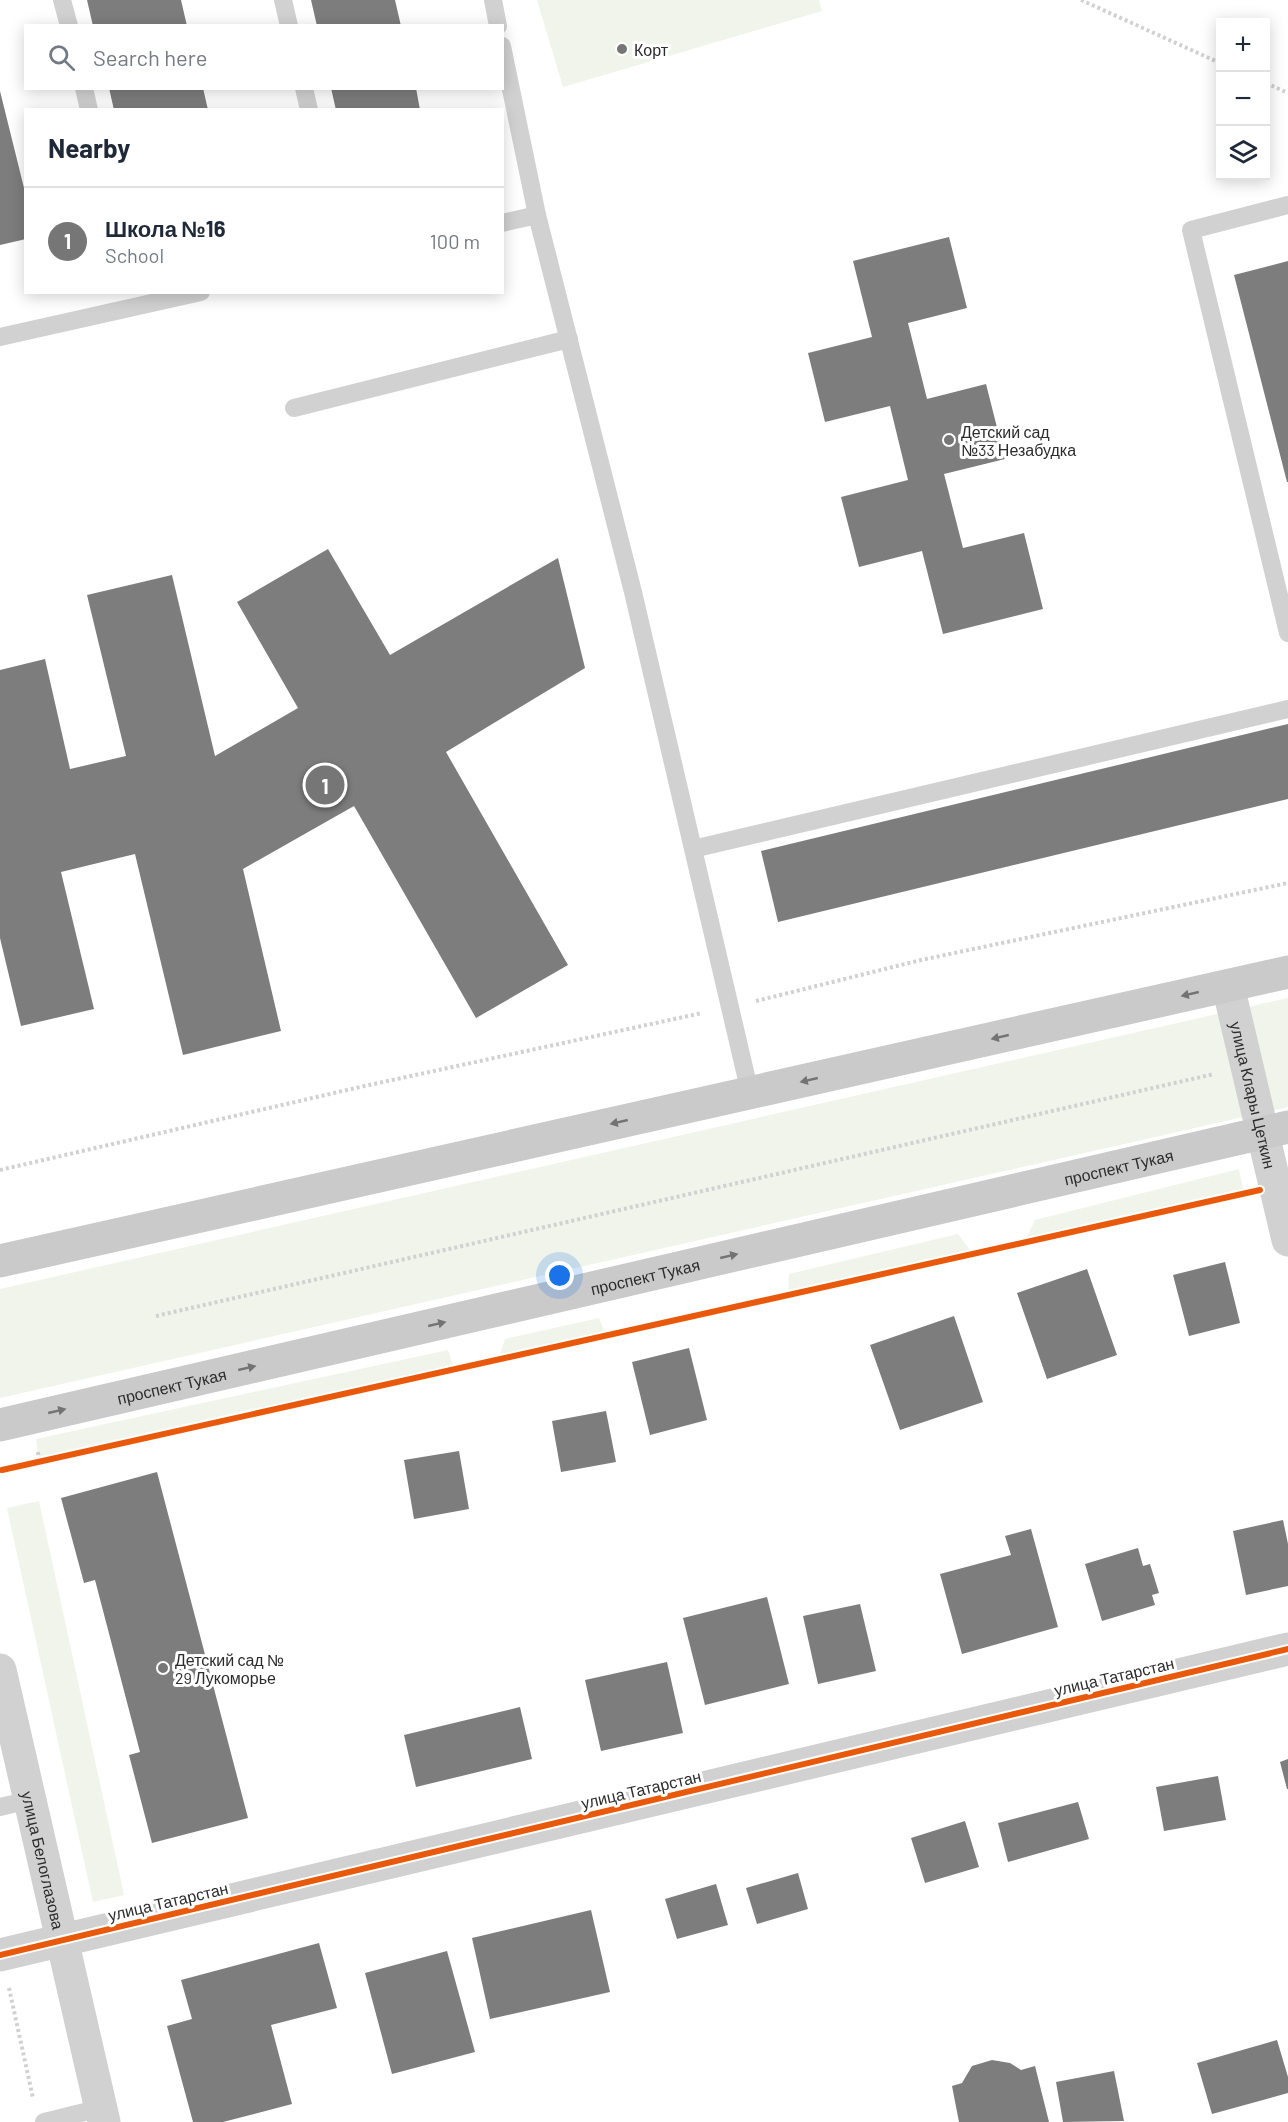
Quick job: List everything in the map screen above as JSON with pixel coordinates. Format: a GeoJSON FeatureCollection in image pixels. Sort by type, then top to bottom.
{"type":"FeatureCollection","features":[{"type":"Feature","properties":{"kind":"main road"},"geometry":{"type":"LineString","coordinates":[[0,1261],[1288,972]]}},
{"type":"Feature","properties":{"kind":"main road","name":"проспект Тукая"},"geometry":{"type":"LineString","coordinates":[[0,1425],[1276,1130]]}},
{"type":"Feature","properties":{"kind":"street","name":"улица Клары Цеткин"},"geometry":{"type":"LineString","coordinates":[[1228,986],[1276,1130],[1288,1240]]}},
{"type":"Feature","properties":{"kind":"street","name":"улица Татарстан"},"geometry":{"type":"LineString","coordinates":[[1,1955],[1288,1649]]}},
{"type":"Feature","properties":{"kind":"street","name":"улица Белоглазова"},"geometry":{"type":"LineString","coordinates":[[0,1670],[15,1803],[62,1941],[102,2115]]}},
{"type":"Feature","properties":{"kind":"lane"},"geometry":{"type":"LineString","coordinates":[[62,0],[68,24]]}},
{"type":"Feature","properties":{"kind":"lane"},"geometry":{"type":"LineString","coordinates":[[283,0],[289,24]]}},
{"type":"Feature","properties":{"kind":"lane"},"geometry":{"type":"LineString","coordinates":[[493,0],[498,24]]}},
{"type":"Feature","properties":{"kind":"lane"},"geometry":{"type":"LineString","coordinates":[[504,56],[537,215],[633,592],[750,1093]]}},
{"type":"Feature","properties":{"kind":"lane"},"geometry":{"type":"LineString","coordinates":[[84,90],[89,108]]}},
{"type":"Feature","properties":{"kind":"lane"},"geometry":{"type":"LineString","coordinates":[[304,90],[309,108]]}},
{"type":"Feature","properties":{"kind":"lane"},"geometry":{"type":"LineString","coordinates":[[1288,205],[1191,230],[1288,633]]}},
{"type":"Feature","properties":{"kind":"lane"},"geometry":{"type":"LineString","coordinates":[[504,223],[537,215]]}},
{"type":"Feature","properties":{"kind":"lane"},"geometry":{"type":"LineString","coordinates":[[0,337],[135,300],[184,294]]}},
{"type":"Feature","properties":{"kind":"lane"},"geometry":{"type":"LineString","coordinates":[[294,408],[569,339]]}},
{"type":"Feature","properties":{"kind":"lane"},"geometry":{"type":"LineString","coordinates":[[693,849],[1288,709]]}},
{"type":"Feature","properties":{"kind":"lane"},"geometry":{"type":"LineString","coordinates":[[44,2122],[102,2115]]}},
{"type":"Feature","properties":{"kind":"path"},"geometry":{"type":"LineString","coordinates":[[1082,0],[1216,61]]}},
{"type":"Feature","properties":{"kind":"path"},"geometry":{"type":"LineString","coordinates":[[1270,85],[1288,93]]}},
{"type":"Feature","properties":{"kind":"path"},"geometry":{"type":"LineString","coordinates":[[0,1170],[360,1087],[730,1007],[921,960],[1288,883]]}},
{"type":"Feature","properties":{"kind":"path"},"geometry":{"type":"LineString","coordinates":[[156,1316],[1220,1073]]}},
{"type":"Feature","properties":{"kind":"path"},"geometry":{"type":"LineString","coordinates":[[30,1464],[51,1459]]}},
{"type":"Feature","properties":{"kind":"path"},"geometry":{"type":"LineString","coordinates":[[1,1955],[34,2100]]}},
{"type":"Feature","properties":{"kind":"shaded area","name":"Корт"},"geometry":{"type":"Polygon","coordinates":[[[537,0],[819,0],[822,11],[563,87],[537,0]]]}},
{"type":"Feature","properties":{"kind":"shaded area"},"geometry":{"type":"Polygon","coordinates":[[[1288,998],[1288,1107],[0,1398],[0,1289],[1288,998]]]}},
{"type":"Feature","properties":{"kind":"shaded area"},"geometry":{"type":"Polygon","coordinates":[[[1239,1169],[1244,1194],[1024,1243],[1035,1220],[1239,1169]]]}},
{"type":"Feature","properties":{"kind":"shaded area"},"geometry":{"type":"Polygon","coordinates":[[[958,1234],[973,1254],[788,1295],[789,1274],[958,1234]]]}},
{"type":"Feature","properties":{"kind":"shaded area"},"geometry":{"type":"Polygon","coordinates":[[[599,1318],[606,1336],[498,1360],[505,1339],[599,1318]]]}},
{"type":"Feature","properties":{"kind":"shaded area"},"geometry":{"type":"Polygon","coordinates":[[[448,1350],[454,1369],[39,1462],[36,1439],[448,1350]]]}},
{"type":"Feature","properties":{"kind":"shaded area"},"geometry":{"type":"Polygon","coordinates":[[[39,1501],[124,1895],[93,1902],[7,1508],[39,1501]]]}},
{"type":"Feature","properties":{"kind":"building"},"geometry":{"type":"Polygon","coordinates":[[[87,0],[181,0],[187,24],[93,24],[87,0]]]}},
{"type":"Feature","properties":{"kind":"building"},"geometry":{"type":"Polygon","coordinates":[[[311,0],[395,0],[401,24],[317,24],[311,0]]]}},
{"type":"Feature","properties":{"kind":"building"},"geometry":{"type":"Polygon","coordinates":[[[109,90],[203,90],[208,108],[114,108],[109,90]]]}},
{"type":"Feature","properties":{"kind":"building"},"geometry":{"type":"Polygon","coordinates":[[[331,90],[416,90],[420,108],[336,108],[331,90]]]}},
{"type":"Feature","properties":{"kind":"building"},"geometry":{"type":"Polygon","coordinates":[[[0,91],[24,188],[24,239],[0,245],[0,91]]]}},
{"type":"Feature","properties":{"kind":"building","name":"Детский сад №33 Незабудка"},"geometry":{"type":"Polygon","coordinates":[[[949,237],[967,308],[908,323],[927,399],[986,384],[1005,459],[944,474],[963,548],[1024,533],[1043,609],[943,634],[922,551],[859,567],[841,497],[908,480],[890,406],[825,422],[808,353],[872,337],[853,261],[949,237]]]}},
{"type":"Feature","properties":{"kind":"building"},"geometry":{"type":"Polygon","coordinates":[[[1288,261],[1288,482],[1287,482],[1234,275],[1288,261]]]}},
{"type":"Feature","properties":{"kind":"building"},"geometry":{"type":"Polygon","coordinates":[[[328,549],[390,655],[558,558],[585,668],[446,752],[568,965],[476,1018],[354,806],[243,869],[281,1031],[183,1055],[135,854],[61,872],[94,1009],[21,1026],[0,938],[0,670],[45,659],[70,769],[126,756],[87,595],[172,575],[215,756],[298,708],[237,602],[328,549]]]}},
{"type":"Feature","properties":{"kind":"building"},"geometry":{"type":"Polygon","coordinates":[[[1288,724],[1288,799],[778,922],[761,851],[1288,724]]]}},
{"type":"Feature","properties":{"kind":"building"},"geometry":{"type":"Polygon","coordinates":[[[1225,1262],[1240,1323],[1189,1336],[1173,1275],[1225,1262]]]}},
{"type":"Feature","properties":{"kind":"building"},"geometry":{"type":"Polygon","coordinates":[[[1087,1269],[1117,1355],[1047,1379],[1017,1293],[1087,1269]]]}},
{"type":"Feature","properties":{"kind":"building"},"geometry":{"type":"Polygon","coordinates":[[[954,1316],[983,1402],[900,1430],[870,1345],[954,1316]]]}},
{"type":"Feature","properties":{"kind":"building"},"geometry":{"type":"Polygon","coordinates":[[[689,1348],[707,1420],[650,1435],[632,1362],[689,1348]]]}},
{"type":"Feature","properties":{"kind":"building"},"geometry":{"type":"Polygon","coordinates":[[[606,1411],[616,1462],[561,1472],[552,1421],[606,1411]]]}},
{"type":"Feature","properties":{"kind":"building"},"geometry":{"type":"Polygon","coordinates":[[[459,1451],[469,1509],[414,1519],[404,1460],[459,1451]]]}},
{"type":"Feature","properties":{"kind":"building","name":"Детский сад № 29 Лукоморье"},"geometry":{"type":"Polygon","coordinates":[[[157,1472],[248,1818],[152,1843],[129,1755],[140,1752],[95,1580],[84,1583],[61,1498],[157,1472]]]}},
{"type":"Feature","properties":{"kind":"building"},"geometry":{"type":"Polygon","coordinates":[[[1283,1520],[1288,1544],[1288,1586],[1246,1595],[1233,1531],[1283,1520]]]}},
{"type":"Feature","properties":{"kind":"building"},"geometry":{"type":"Polygon","coordinates":[[[1031,1529],[1058,1627],[962,1654],[940,1574],[1011,1555],[1005,1536],[1031,1529]]]}},
{"type":"Feature","properties":{"kind":"building"},"geometry":{"type":"Polygon","coordinates":[[[1138,1548],[1143,1566],[1150,1564],[1159,1593],[1152,1595],[1155,1605],[1102,1621],[1085,1564],[1138,1548]]]}},
{"type":"Feature","properties":{"kind":"building"},"geometry":{"type":"Polygon","coordinates":[[[767,1597],[789,1684],[705,1705],[683,1618],[767,1597]]]}},
{"type":"Feature","properties":{"kind":"building"},"geometry":{"type":"Polygon","coordinates":[[[860,1604],[876,1671],[818,1684],[803,1616],[860,1604]]]}},
{"type":"Feature","properties":{"kind":"building"},"geometry":{"type":"Polygon","coordinates":[[[667,1662],[683,1733],[601,1751],[585,1680],[667,1662]]]}},
{"type":"Feature","properties":{"kind":"building"},"geometry":{"type":"Polygon","coordinates":[[[520,1707],[532,1759],[416,1787],[404,1735],[520,1707]]]}},
{"type":"Feature","properties":{"kind":"building"},"geometry":{"type":"Polygon","coordinates":[[[1288,1759],[1288,1789],[1287,1789],[1280,1762],[1288,1759]]]}},
{"type":"Feature","properties":{"kind":"building"},"geometry":{"type":"Polygon","coordinates":[[[1218,1776],[1226,1820],[1164,1831],[1156,1787],[1218,1776]]]}},
{"type":"Feature","properties":{"kind":"building"},"geometry":{"type":"Polygon","coordinates":[[[1078,1802],[1089,1839],[1008,1862],[998,1823],[1078,1802]]]}},
{"type":"Feature","properties":{"kind":"building"},"geometry":{"type":"Polygon","coordinates":[[[965,1821],[979,1867],[925,1883],[911,1838],[965,1821]]]}},
{"type":"Feature","properties":{"kind":"building"},"geometry":{"type":"Polygon","coordinates":[[[798,1873],[808,1909],[757,1924],[746,1888],[798,1873]]]}},
{"type":"Feature","properties":{"kind":"building"},"geometry":{"type":"Polygon","coordinates":[[[716,1884],[728,1925],[677,1939],[665,1899],[716,1884]]]}},
{"type":"Feature","properties":{"kind":"building"},"geometry":{"type":"Polygon","coordinates":[[[591,1910],[610,1992],[490,2019],[472,1938],[591,1910]]]}},
{"type":"Feature","properties":{"kind":"building"},"geometry":{"type":"Polygon","coordinates":[[[319,1943],[337,2008],[271,2025],[292,2104],[223,2122],[193,2122],[167,2026],[192,2019],[181,1980],[319,1943]]]}},
{"type":"Feature","properties":{"kind":"building"},"geometry":{"type":"Polygon","coordinates":[[[447,1951],[475,2052],[392,2074],[365,1973],[447,1951]]]}},
{"type":"Feature","properties":{"kind":"building"},"geometry":{"type":"Polygon","coordinates":[[[1277,2040],[1288,2077],[1288,2093],[1212,2114],[1197,2063],[1277,2040]]]}},
{"type":"Feature","properties":{"kind":"building"},"geometry":{"type":"Polygon","coordinates":[[[992,2060],[1010,2063],[1021,2070],[1035,2066],[1049,2122],[959,2122],[952,2086],[962,2083],[972,2066],[992,2060]]]}},
{"type":"Feature","properties":{"kind":"building"},"geometry":{"type":"Polygon","coordinates":[[[1114,2071],[1124,2121],[1063,2122],[1056,2082],[1114,2071]]]}},
{"type":"Feature","properties":{"kind":"cycle path"},"geometry":{"type":"LineString","coordinates":[[2,1470],[1260,1190]]}},
{"type":"Feature","properties":{"kind":"cycle path"},"geometry":{"type":"LineString","coordinates":[[0,1955],[1288,1649]]}},
{"type":"Feature","properties":{"kind":"place","name":"Корт"},"geometry":{"type":"Point","coordinates":[622,49]}},
{"type":"Feature","properties":{"kind":"place","name":"Детский сад №33 Незабудка"},"geometry":{"type":"Point","coordinates":[949,440]}},
{"type":"Feature","properties":{"kind":"place","name":"Школа №16"},"geometry":{"type":"Point","coordinates":[325,785]}},
{"type":"Feature","properties":{"kind":"place","name":"Детский сад № 29 Лукоморье"},"geometry":{"type":"Point","coordinates":[163,1668]}}]}
